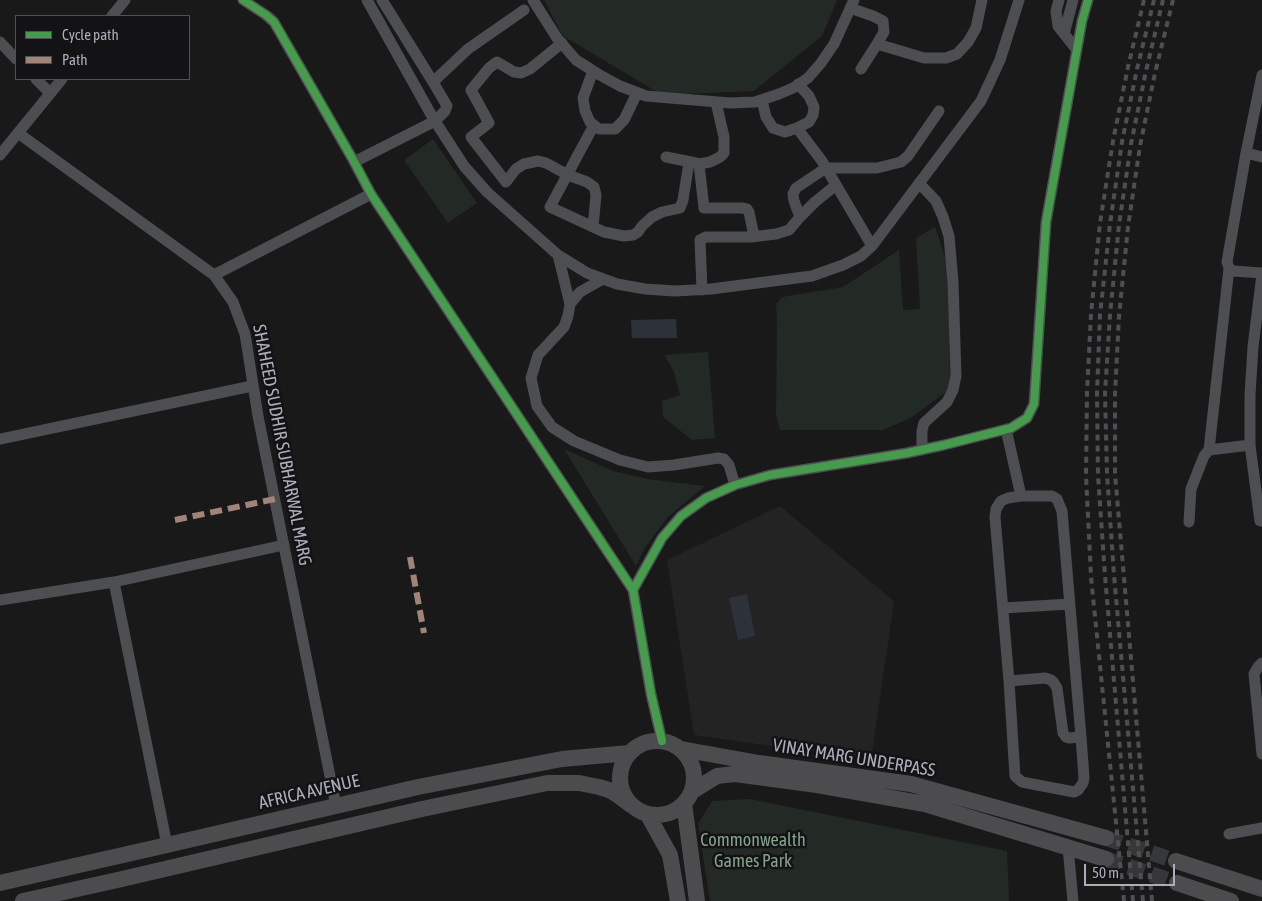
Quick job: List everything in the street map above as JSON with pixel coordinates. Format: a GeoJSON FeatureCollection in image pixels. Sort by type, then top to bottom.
{"type":"FeatureCollection","features":[{"type":"Feature","properties":{"kind":"main road"},"geometry":{"type":"LineString","coordinates":[[23,901],[422,809],[547,783],[579,782],[599,787],[609,790],[637,810],[648,815],[669,814],[677,810],[688,798],[694,781],[693,769],[681,749],[662,741],[650,741],[638,745],[629,753],[623,763],[620,785],[624,796],[631,805]]}},
{"type":"Feature","properties":{"kind":"main road","name":"VINAY MARG UNDERPASS"},"geometry":{"type":"LineString","coordinates":[[681,749],[759,763],[911,784],[1106,838]]}},
{"type":"Feature","properties":{"kind":"main road","name":"AFRICA AVENUE"},"geometry":{"type":"LineString","coordinates":[[0,883],[418,787],[562,759],[629,753]]}},
{"type":"Feature","properties":{"kind":"main road","name":"VINAY MARG UNDERPASS"},"geometry":{"type":"LineString","coordinates":[[688,798],[718,776],[735,774],[817,785],[925,804],[1106,859]]}},
{"type":"Feature","properties":{"kind":"main road"},"geometry":{"type":"LineString","coordinates":[[688,798],[697,901]]}},
{"type":"Feature","properties":{"kind":"main road"},"geometry":{"type":"LineString","coordinates":[[648,815],[670,856],[678,901]]}},
{"type":"Feature","properties":{"kind":"main road"},"geometry":{"type":"LineString","coordinates":[[1176,861],[1262,889]]}},
{"type":"Feature","properties":{"kind":"main road"},"geometry":{"type":"LineString","coordinates":[[1176,883],[1232,901]]}},
{"type":"Feature","properties":{"kind":"street"},"geometry":{"type":"LineString","coordinates":[[113,15],[125,0]]}},
{"type":"Feature","properties":{"kind":"street"},"geometry":{"type":"LineString","coordinates":[[243,0],[274,22],[371,194],[633,590],[651,694],[662,741]]}},
{"type":"Feature","properties":{"kind":"street"},"geometry":{"type":"LineString","coordinates":[[367,0],[435,121],[464,166],[487,192],[558,255],[587,273],[617,284],[675,291],[702,290],[812,276],[843,265],[861,256],[872,246],[981,101],[1000,60],[1020,0]]}},
{"type":"Feature","properties":{"kind":"street"},"geometry":{"type":"LineString","coordinates":[[354,162],[435,121],[446,111],[447,106],[382,0]]}},
{"type":"Feature","properties":{"kind":"street"},"geometry":{"type":"LineString","coordinates":[[533,0],[557,38],[576,60],[620,86],[646,96],[716,102],[746,102],[762,100],[779,94],[808,78],[821,63],[834,44],[852,4],[883,21],[884,32],[861,69]]}},
{"type":"Feature","properties":{"kind":"street"},"geometry":{"type":"LineString","coordinates":[[877,44],[924,58],[946,58],[957,54],[968,42],[976,28],[982,0]]}},
{"type":"Feature","properties":{"kind":"street"},"geometry":{"type":"LineString","coordinates":[[1059,0],[1056,11],[1058,26],[1077,50]]}},
{"type":"Feature","properties":{"kind":"street"},"geometry":{"type":"LineString","coordinates":[[1064,34],[1074,0]]}},
{"type":"Feature","properties":{"kind":"street"},"geometry":{"type":"LineString","coordinates":[[633,590],[662,538],[681,516],[706,498],[735,485],[770,475],[944,445],[1011,428],[1027,418],[1034,404],[1046,222],[1082,21],[1088,0]]}},
{"type":"Feature","properties":{"kind":"street"},"geometry":{"type":"LineString","coordinates":[[433,82],[468,50],[524,10]]}},
{"type":"Feature","properties":{"kind":"street"},"geometry":{"type":"LineString","coordinates":[[0,42],[15,58]]}},
{"type":"Feature","properties":{"kind":"street"},"geometry":{"type":"LineString","coordinates":[[562,43],[530,69],[521,73],[514,72],[497,62],[489,68],[470,90],[489,123],[471,137],[506,182],[516,169],[524,164],[538,161],[587,182],[594,187],[596,195],[593,227]]}},
{"type":"Feature","properties":{"kind":"street"},"geometry":{"type":"LineString","coordinates":[[593,71],[583,98],[585,111],[590,122],[599,129],[615,129],[624,120],[638,93]]}},
{"type":"Feature","properties":{"kind":"street"},"geometry":{"type":"LineString","coordinates":[[1189,522],[1191,489],[1204,456],[1209,450],[1229,268],[1227,262],[1262,75]]}},
{"type":"Feature","properties":{"kind":"street"},"geometry":{"type":"LineString","coordinates":[[37,80],[50,93]]}},
{"type":"Feature","properties":{"kind":"street"},"geometry":{"type":"LineString","coordinates":[[0,155],[61,80]]}},
{"type":"Feature","properties":{"kind":"street"},"geometry":{"type":"LineString","coordinates":[[762,100],[766,117],[773,128],[785,132],[797,128],[809,122],[813,115],[814,107],[809,96],[798,84]]}},
{"type":"Feature","properties":{"kind":"street"},"geometry":{"type":"LineString","coordinates":[[666,157],[694,163],[710,162],[724,153],[724,137],[716,102]]}},
{"type":"Feature","properties":{"kind":"street"},"geometry":{"type":"LineString","coordinates":[[800,217],[793,194],[796,188],[826,168],[877,168],[901,162],[908,156],[939,111]]}},
{"type":"Feature","properties":{"kind":"street"},"geometry":{"type":"LineString","coordinates":[[594,125],[550,207],[604,232],[633,236],[652,217],[662,212],[680,208],[694,163]]}},
{"type":"Feature","properties":{"kind":"street"},"geometry":{"type":"LineString","coordinates":[[797,128],[826,168],[872,246]]}},
{"type":"Feature","properties":{"kind":"street","name":"SHAHEED SUDHIR SUBHARWAL MARG"},"geometry":{"type":"LineString","coordinates":[[18,133],[214,275],[233,302],[245,334],[252,386],[336,806]]}},
{"type":"Feature","properties":{"kind":"street"},"geometry":{"type":"LineString","coordinates":[[1246,153],[1262,157]]}},
{"type":"Feature","properties":{"kind":"street"},"geometry":{"type":"LineString","coordinates":[[694,163],[704,208],[747,209],[754,236]]}},
{"type":"Feature","properties":{"kind":"street"},"geometry":{"type":"LineString","coordinates":[[919,183],[936,201],[950,236],[956,376],[953,390],[947,402],[924,423],[922,450]]}},
{"type":"Feature","properties":{"kind":"street"},"geometry":{"type":"LineString","coordinates":[[702,290],[700,240],[706,237],[776,234],[789,230],[815,202],[836,185]]}},
{"type":"Feature","properties":{"kind":"street"},"geometry":{"type":"LineString","coordinates":[[214,275],[371,194]]}},
{"type":"Feature","properties":{"kind":"street"},"geometry":{"type":"LineString","coordinates":[[558,255],[570,304],[568,316],[564,327],[538,354],[530,378],[537,406],[552,427],[574,441],[620,460],[648,467],[674,466],[718,458],[724,459],[729,465],[735,485]]}},
{"type":"Feature","properties":{"kind":"street"},"geometry":{"type":"LineString","coordinates":[[1229,268],[1233,271],[1262,274],[1253,347],[1250,396],[1250,446],[1260,521]]}},
{"type":"Feature","properties":{"kind":"street"},"geometry":{"type":"LineString","coordinates":[[570,304],[580,292],[603,279]]}},
{"type":"Feature","properties":{"kind":"street"},"geometry":{"type":"LineString","coordinates":[[0,439],[252,386]]}},
{"type":"Feature","properties":{"kind":"street"},"geometry":{"type":"LineString","coordinates":[[1006,429],[1020,496]]}},
{"type":"Feature","properties":{"kind":"street"},"geometry":{"type":"LineString","coordinates":[[1209,450],[1250,446]]}},
{"type":"Feature","properties":{"kind":"street"},"geometry":{"type":"LineString","coordinates":[[1020,496],[1052,496],[1057,499],[1062,511],[1084,778],[1084,783],[1074,792],[1022,782],[1015,776],[995,517],[996,509],[1001,501],[1020,496]]}},
{"type":"Feature","properties":{"kind":"street"},"geometry":{"type":"LineString","coordinates":[[0,600],[114,582],[284,545]]}},
{"type":"Feature","properties":{"kind":"street"},"geometry":{"type":"LineString","coordinates":[[114,582],[167,845]]}},
{"type":"Feature","properties":{"kind":"street"},"geometry":{"type":"LineString","coordinates":[[1003,608],[1070,604]]}},
{"type":"Feature","properties":{"kind":"street"},"geometry":{"type":"LineString","coordinates":[[1262,663],[1254,674],[1262,754]]}},
{"type":"Feature","properties":{"kind":"street"},"geometry":{"type":"LineString","coordinates":[[1009,681],[1045,678],[1051,680],[1056,688],[1066,737],[1081,738]]}},
{"type":"Feature","properties":{"kind":"street"},"geometry":{"type":"LineString","coordinates":[[1229,834],[1262,828]]}},
{"type":"Feature","properties":{"kind":"street"},"geometry":{"type":"LineString","coordinates":[[1068,847],[1073,901]]}},
{"type":"Feature","properties":{"kind":"shaded area"},"geometry":{"type":"Polygon","coordinates":[[[676,319],[677,338],[632,338],[631,320],[676,319]]]}},
{"type":"Feature","properties":{"kind":"shaded area"},"geometry":{"type":"Polygon","coordinates":[[[780,506],[894,601],[871,760],[694,735],[667,560],[780,506]]]}},
{"type":"Feature","properties":{"kind":"shaded area"},"geometry":{"type":"Polygon","coordinates":[[[747,594],[755,636],[738,640],[729,598],[747,594]]]}},
{"type":"Feature","properties":{"kind":"green space"},"geometry":{"type":"Polygon","coordinates":[[[544,0],[837,0],[822,36],[754,91],[662,95],[563,36],[544,0]]]}},
{"type":"Feature","properties":{"kind":"green space"},"geometry":{"type":"Polygon","coordinates":[[[433,139],[477,203],[448,223],[404,160],[433,139]]]}},
{"type":"Feature","properties":{"kind":"green space"},"geometry":{"type":"Polygon","coordinates":[[[935,227],[948,266],[950,389],[912,417],[883,430],[780,430],[776,414],[776,304],[782,297],[843,287],[899,250],[903,310],[920,309],[916,238],[935,227]]]}},
{"type":"Feature","properties":{"kind":"green space"},"geometry":{"type":"Polygon","coordinates":[[[708,352],[715,438],[692,440],[663,417],[662,401],[680,395],[674,372],[664,355],[708,352]]]}},
{"type":"Feature","properties":{"kind":"green space"},"geometry":{"type":"Polygon","coordinates":[[[564,449],[613,471],[648,479],[705,486],[668,517],[644,549],[636,566],[564,449]]]}},
{"type":"Feature","properties":{"kind":"green space","name":"Commonwealth Games Park"},"geometry":{"type":"Polygon","coordinates":[[[750,799],[1007,851],[1009,901],[710,901],[698,824],[712,801],[750,799]]]}},
{"type":"Feature","properties":{"kind":"tunnel"},"geometry":{"type":"LineString","coordinates":[[1106,838],[1176,861]]}},
{"type":"Feature","properties":{"kind":"tunnel"},"geometry":{"type":"LineString","coordinates":[[1106,859],[1177,883]]}},
{"type":"Feature","properties":{"kind":"railway"},"geometry":{"type":"LineString","coordinates":[[1124,901],[1091,577],[1086,475],[1087,393],[1091,314],[1100,223],[1113,141],[1144,0]]}},
{"type":"Feature","properties":{"kind":"railway"},"geometry":{"type":"LineString","coordinates":[[1133,901],[1105,576],[1098,475],[1097,393],[1100,315],[1110,224],[1122,142],[1154,0]]}},
{"type":"Feature","properties":{"kind":"railway"},"geometry":{"type":"LineString","coordinates":[[1143,901],[1114,575],[1107,474],[1105,393],[1119,225],[1131,144],[1163,0]]}},
{"type":"Feature","properties":{"kind":"railway"},"geometry":{"type":"LineString","coordinates":[[1152,901],[1115,474],[1115,394],[1119,316],[1128,227],[1140,146],[1173,0]]}},
{"type":"Feature","properties":{"kind":"marked path"},"geometry":{"type":"LineString","coordinates":[[175,520],[275,499]]}},
{"type":"Feature","properties":{"kind":"marked path"},"geometry":{"type":"LineString","coordinates":[[410,557],[424,633]]}},
{"type":"Feature","properties":{"kind":"cycle path"},"geometry":{"type":"LineString","coordinates":[[243,0],[274,22],[371,194],[633,590],[651,694],[662,741]]}},
{"type":"Feature","properties":{"kind":"cycle path"},"geometry":{"type":"LineString","coordinates":[[633,590],[662,538],[681,516],[706,498],[735,485],[770,475],[907,453],[944,445],[1011,428],[1027,418],[1034,404],[1046,222],[1082,21],[1088,0]]}}]}
